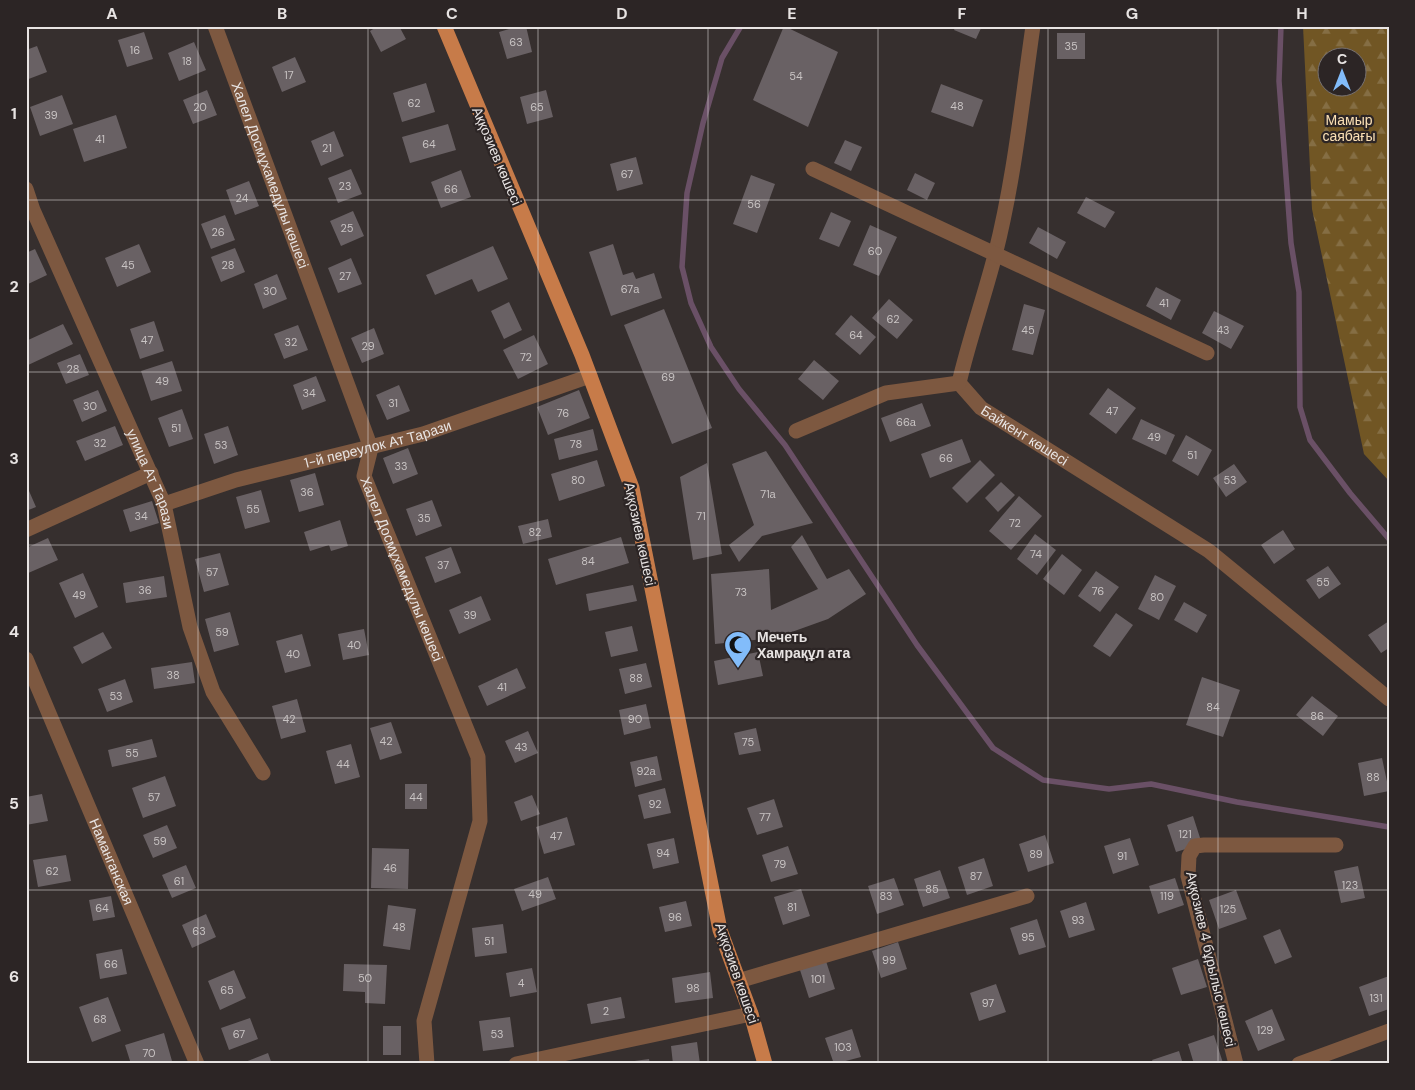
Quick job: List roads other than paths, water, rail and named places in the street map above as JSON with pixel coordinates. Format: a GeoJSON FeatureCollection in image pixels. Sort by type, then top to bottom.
{"type":"FeatureCollection","features":[{"type":"Feature","properties":{"kind":"main road","name":"Аққозиев көшесі"},"geometry":{"type":"LineString","coordinates":[[444,26],[590,376],[632,488],[720,930],[751,1014],[765,1064]]}},
{"type":"Feature","properties":{"kind":"street","name":"Халел Досмұхамедұлы көшесі"},"geometry":{"type":"LineString","coordinates":[[215,26],[371,448],[364,476],[478,757],[480,820],[424,1020],[427,1064]]}},
{"type":"Feature","properties":{"kind":"street"},"geometry":{"type":"LineString","coordinates":[[796,431],[886,393],[959,383],[970,336],[995,255],[1013,162],[1033,26]]}},
{"type":"Feature","properties":{"kind":"street"},"geometry":{"type":"LineString","coordinates":[[813,169],[1206,353]]}},
{"type":"Feature","properties":{"kind":"street","name":"улица Ат Тарази"},"geometry":{"type":"LineString","coordinates":[[26,189],[33,210],[164,504],[190,627],[213,692],[262,773]]}},
{"type":"Feature","properties":{"kind":"street","name":"1-й переулок Ат Тарази"},"geometry":{"type":"LineString","coordinates":[[164,504],[236,480],[423,434],[590,376]]}},
{"type":"Feature","properties":{"kind":"street","name":"Байкент көшесі"},"geometry":{"type":"LineString","coordinates":[[959,383],[981,408],[1209,551],[1389,699]]}},
{"type":"Feature","properties":{"kind":"street"},"geometry":{"type":"LineString","coordinates":[[26,530],[151,473]]}},
{"type":"Feature","properties":{"kind":"street","name":"Наманганская"},"geometry":{"type":"LineString","coordinates":[[26,659],[197,1064]]}},
{"type":"Feature","properties":{"kind":"street","name":"Аққозиев 4 бұрылыс көшесі"},"geometry":{"type":"LineString","coordinates":[[1236,1064],[1188,876],[1189,856],[1195,846],[1204,845],[1336,846]]}},
{"type":"Feature","properties":{"kind":"street"},"geometry":{"type":"LineString","coordinates":[[738,981],[1027,896]]}},
{"type":"Feature","properties":{"kind":"street"},"geometry":{"type":"LineString","coordinates":[[516,1064],[751,1014]]}},
{"type":"Feature","properties":{"kind":"street"},"geometry":{"type":"LineString","coordinates":[[1299,1064],[1389,1031]]}},
{"type":"Feature","properties":{"kind":"waterway"},"geometry":{"type":"LineString","coordinates":[[741,26],[722,58],[703,123],[687,193],[682,267],[691,303],[711,347],[739,389],[785,445],[917,645],[993,748],[1043,780],[1109,789],[1151,784],[1237,802],[1389,827]]}},
{"type":"Feature","properties":{"kind":"waterway"},"geometry":{"type":"LineString","coordinates":[[1281,26],[1279,81],[1291,243],[1299,292],[1300,407],[1310,440],[1350,493],[1389,539]]}},
{"type":"Feature","properties":{"kind":"place","name":"Мечеть Хамрақұл ата"},"geometry":{"type":"Point","coordinates":[738,669]}},
{"type":"Feature","properties":{"kind":"park label","name":"Мамыр саябағы"},"geometry":{"type":"Point","coordinates":[1349,128]}}]}
